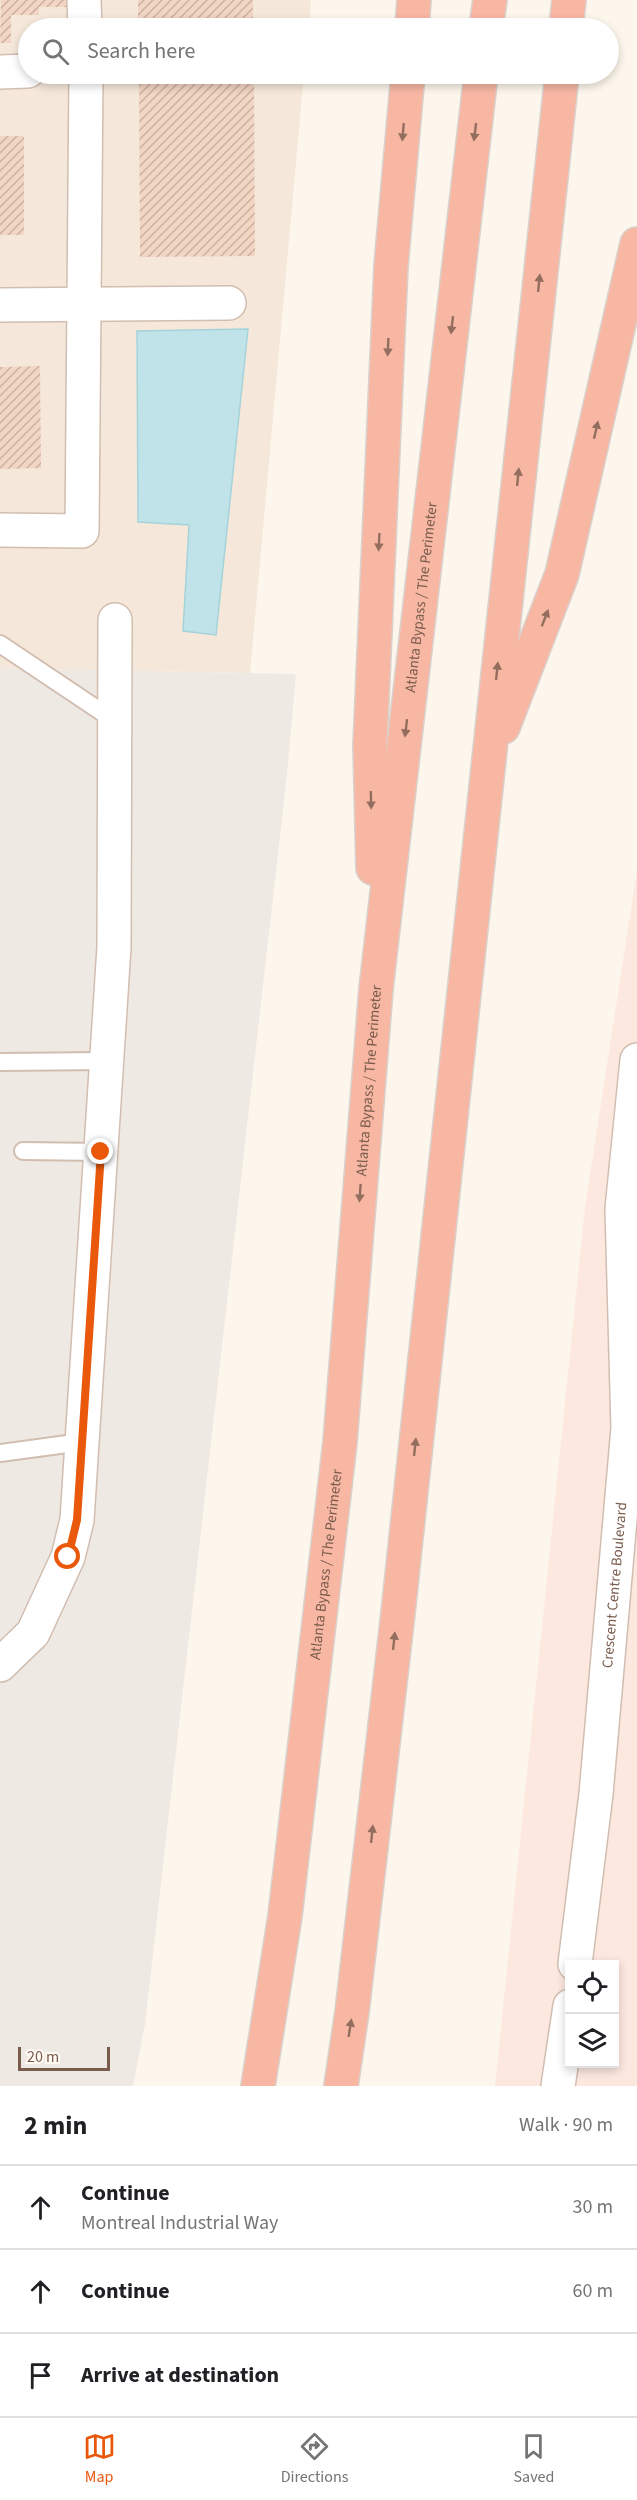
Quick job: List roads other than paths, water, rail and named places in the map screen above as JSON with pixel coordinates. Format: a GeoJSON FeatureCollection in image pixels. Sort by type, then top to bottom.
{"type":"FeatureCollection","features":[{"type":"Feature","properties":{"kind":"highway"},"geometry":{"type":"LineString","coordinates":[[413,18],[414,0]]}},
{"type":"Feature","properties":{"kind":"highway"},"geometry":{"type":"LineString","coordinates":[[487,18],[490,0]]}},
{"type":"Feature","properties":{"kind":"highway"},"geometry":{"type":"LineString","coordinates":[[567,18],[569,0]]}},
{"type":"Feature","properties":{"kind":"highway"},"geometry":{"type":"LineString","coordinates":[[376,989],[370,745],[391,266],[407,84]]}},
{"type":"Feature","properties":{"kind":"highway","name":"Atlanta Bypass / The Perimeter"},"geometry":{"type":"LineString","coordinates":[[258,2086],[285,1916],[340,1442],[376,989],[480,84]]}},
{"type":"Feature","properties":{"kind":"highway"},"geometry":{"type":"LineString","coordinates":[[341,2086],[352,2012],[398,1613],[561,84]]}},
{"type":"Feature","properties":{"kind":"highway"},"geometry":{"type":"LineString","coordinates":[[487,771],[562,574],[637,244]]}},
{"type":"Feature","properties":{"kind":"street"},"geometry":{"type":"LineString","coordinates":[[84,0],[85,18]]}},
{"type":"Feature","properties":{"kind":"street"},"geometry":{"type":"LineString","coordinates":[[0,72],[18,71]]}},
{"type":"Feature","properties":{"kind":"street"},"geometry":{"type":"LineString","coordinates":[[0,530],[82,531],[86,84]]}},
{"type":"Feature","properties":{"kind":"street"},"geometry":{"type":"LineString","coordinates":[[0,304],[229,303]]}},
{"type":"Feature","properties":{"kind":"street"},"geometry":{"type":"LineString","coordinates":[[0,1665],[33,1634],[68,1557],[77,1520],[114,947],[115,620]]}},
{"type":"Feature","properties":{"kind":"street","name":"Crescent Centre Boulevard"},"geometry":{"type":"LineString","coordinates":[[576,1960],[596,1794],[628,1428],[622,1209],[637,1060]]}},
{"type":"Feature","properties":{"kind":"street"},"geometry":{"type":"LineString","coordinates":[[558,2086],[569,2014]]}},
{"type":"Feature","properties":{"kind":"lane"},"geometry":{"type":"LineString","coordinates":[[0,644],[115,721]]}},
{"type":"Feature","properties":{"kind":"lane"},"geometry":{"type":"LineString","coordinates":[[0,1062],[107,1061]]}},
{"type":"Feature","properties":{"kind":"lane"},"geometry":{"type":"LineString","coordinates":[[23,1150],[101,1152]]}},
{"type":"Feature","properties":{"kind":"lane"},"geometry":{"type":"LineString","coordinates":[[0,1453],[82,1442]]}},
{"type":"Feature","properties":{"kind":"water"},"geometry":{"type":"Polygon","coordinates":[[[248,329],[216,635],[183,631],[189,525],[138,522],[137,331],[248,329]]]}}]}
